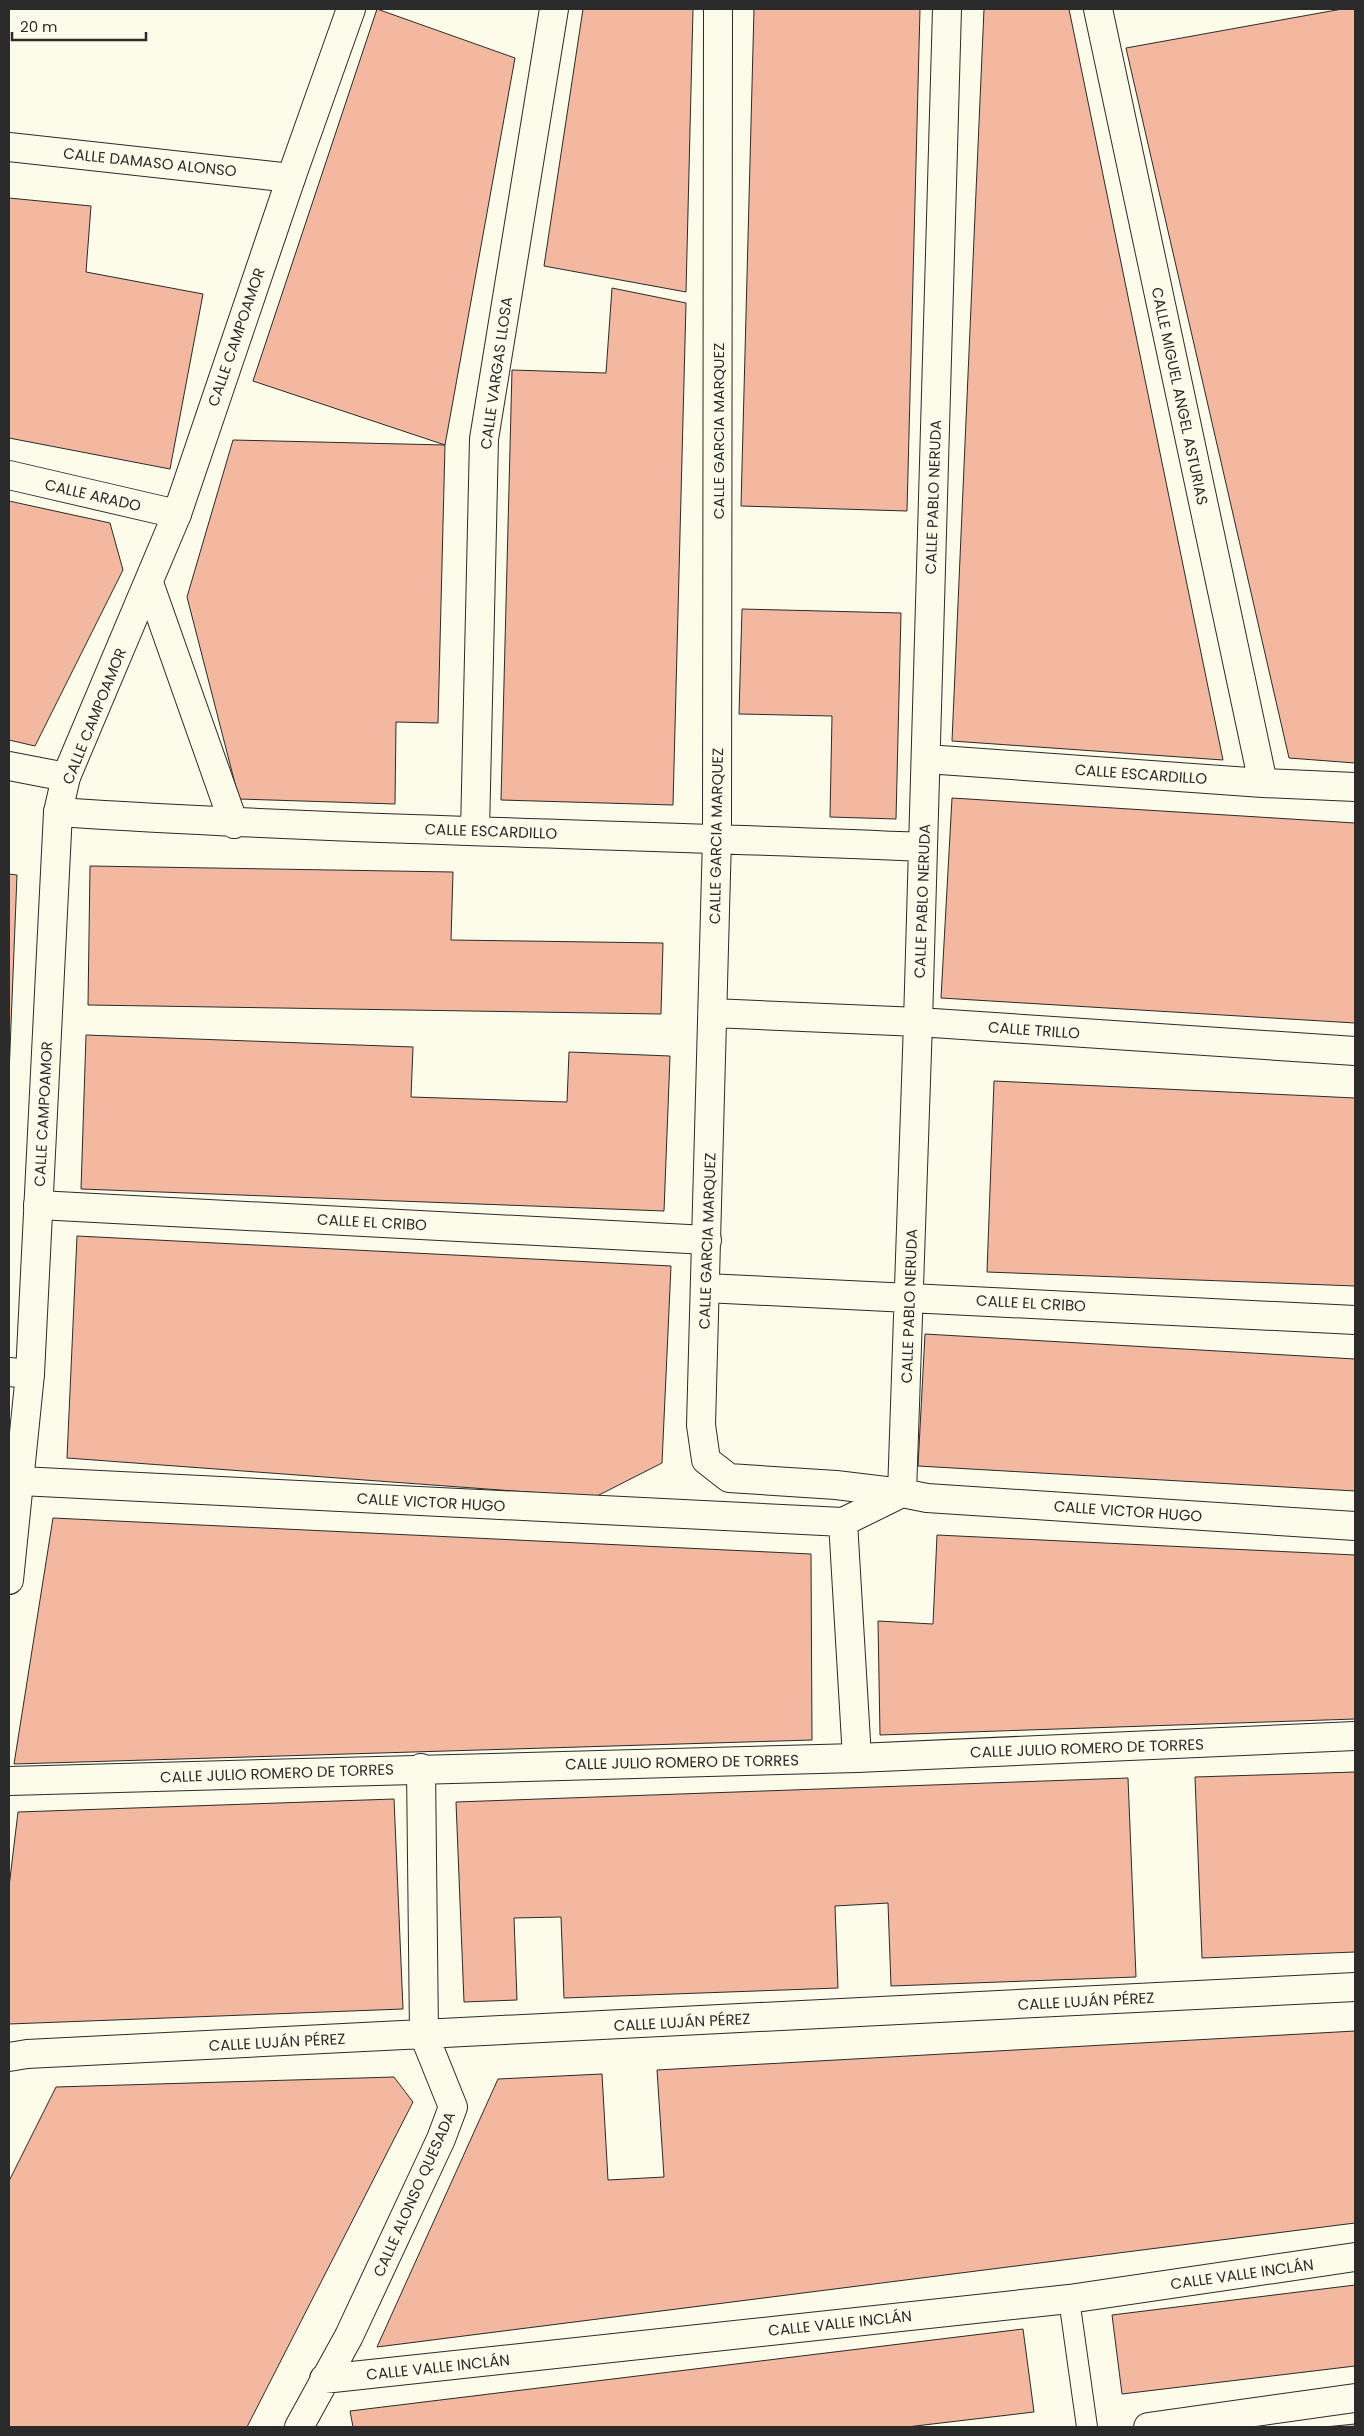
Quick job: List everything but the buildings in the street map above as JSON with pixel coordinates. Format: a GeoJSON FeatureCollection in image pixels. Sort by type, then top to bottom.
{"type":"FeatureCollection","features":[{"type":"Feature","properties":{"kind":"street","name":"CALLE CAMPOAMOR"},"geometry":{"type":"LineString","coordinates":[[9,1580],[20,1481],[20,1373],[38,1205],[58,812],[66,777],[149,583],[176,514],[351,9]]}},
{"type":"Feature","properties":{"kind":"street","name":"CALLE VARGAS LLOSA"},"geometry":{"type":"LineString","coordinates":[[475,831],[484,439],[554,9]]}},
{"type":"Feature","properties":{"kind":"street","name":"CALLE GARCIA MARQUEZ"},"geometry":{"type":"LineString","coordinates":[[718,9],[717,838],[701,1425],[706,1460],[729,1478],[902,1493]]}},
{"type":"Feature","properties":{"kind":"street","name":"CALLE PABLO NERUDA"},"geometry":{"type":"LineString","coordinates":[[902,1493],[910,1297],[947,9]]}},
{"type":"Feature","properties":{"kind":"street","name":"CALLE MIGUEL ANGEL ASTURIAS"},"geometry":{"type":"LineString","coordinates":[[1098,9],[1263,783]]}},
{"type":"Feature","properties":{"kind":"street","name":"CALLE DAMASO ALONSO"},"geometry":{"type":"LineString","coordinates":[[9,147],[291,178]]}},
{"type":"Feature","properties":{"kind":"street","name":"CALLE ARADO"},"geometry":{"type":"LineString","coordinates":[[9,476],[176,514]]}},
{"type":"Feature","properties":{"kind":"street"},"geometry":{"type":"LineString","coordinates":[[149,583],[234,824]]}},
{"type":"Feature","properties":{"kind":"street","name":"CALLE ESCARDILLO"},"geometry":{"type":"LineString","coordinates":[[926,759],[1263,783],[1355,787]]}},
{"type":"Feature","properties":{"kind":"street"},"geometry":{"type":"LineString","coordinates":[[9,766],[66,777]]}},
{"type":"Feature","properties":{"kind":"street","name":"CALLE ESCARDILLO"},"geometry":{"type":"LineString","coordinates":[[58,812],[234,824],[717,838],[923,847]]}},
{"type":"Feature","properties":{"kind":"street","name":"CALLE TRILLO"},"geometry":{"type":"LineString","coordinates":[[713,1013],[918,1022],[1355,1051]]}},
{"type":"Feature","properties":{"kind":"street","name":"CALLE EL CRIBO"},"geometry":{"type":"LineString","coordinates":[[38,1205],[707,1240]]}},
{"type":"Feature","properties":{"kind":"street","name":"CALLE EL CRIBO"},"geometry":{"type":"LineString","coordinates":[[706,1288],[1355,1320]]}},
{"type":"Feature","properties":{"kind":"street","name":"CALLE VICTOR HUGO"},"geometry":{"type":"LineString","coordinates":[[20,1481],[843,1522]]}},
{"type":"Feature","properties":{"kind":"street"},"geometry":{"type":"LineString","coordinates":[[857,1758],[843,1522],[902,1493]]}},
{"type":"Feature","properties":{"kind":"street","name":"CALLE VICTOR HUGO"},"geometry":{"type":"LineString","coordinates":[[902,1493],[927,1498],[1355,1526]]}},
{"type":"Feature","properties":{"kind":"street","name":"CALLE JULIO ROMERO DE TORRES"},"geometry":{"type":"LineString","coordinates":[[9,1781],[421,1768],[857,1758],[1355,1736]]}},
{"type":"Feature","properties":{"kind":"street","name":"CALLE ALONSO QUESADA"},"geometry":{"type":"LineString","coordinates":[[300,2427],[353,2327],[441,2139],[453,2106],[424,2035],[421,1768]]}},
{"type":"Feature","properties":{"kind":"street","name":"CALLE LUJÁN PÉREZ"},"geometry":{"type":"LineString","coordinates":[[9,2057],[27,2054],[1355,1987]]}},
{"type":"Feature","properties":{"kind":"street","name":"CALLE VALLE INCLÁN"},"geometry":{"type":"LineString","coordinates":[[324,2379],[1070,2299],[1355,2258]]}},
{"type":"Feature","properties":{"kind":"street"},"geometry":{"type":"LineString","coordinates":[[1148,2427],[1355,2398]]}},
{"type":"Feature","properties":{"kind":"lane"},"geometry":{"type":"LineString","coordinates":[[1070,2299],[1087,2427]]}}]}
